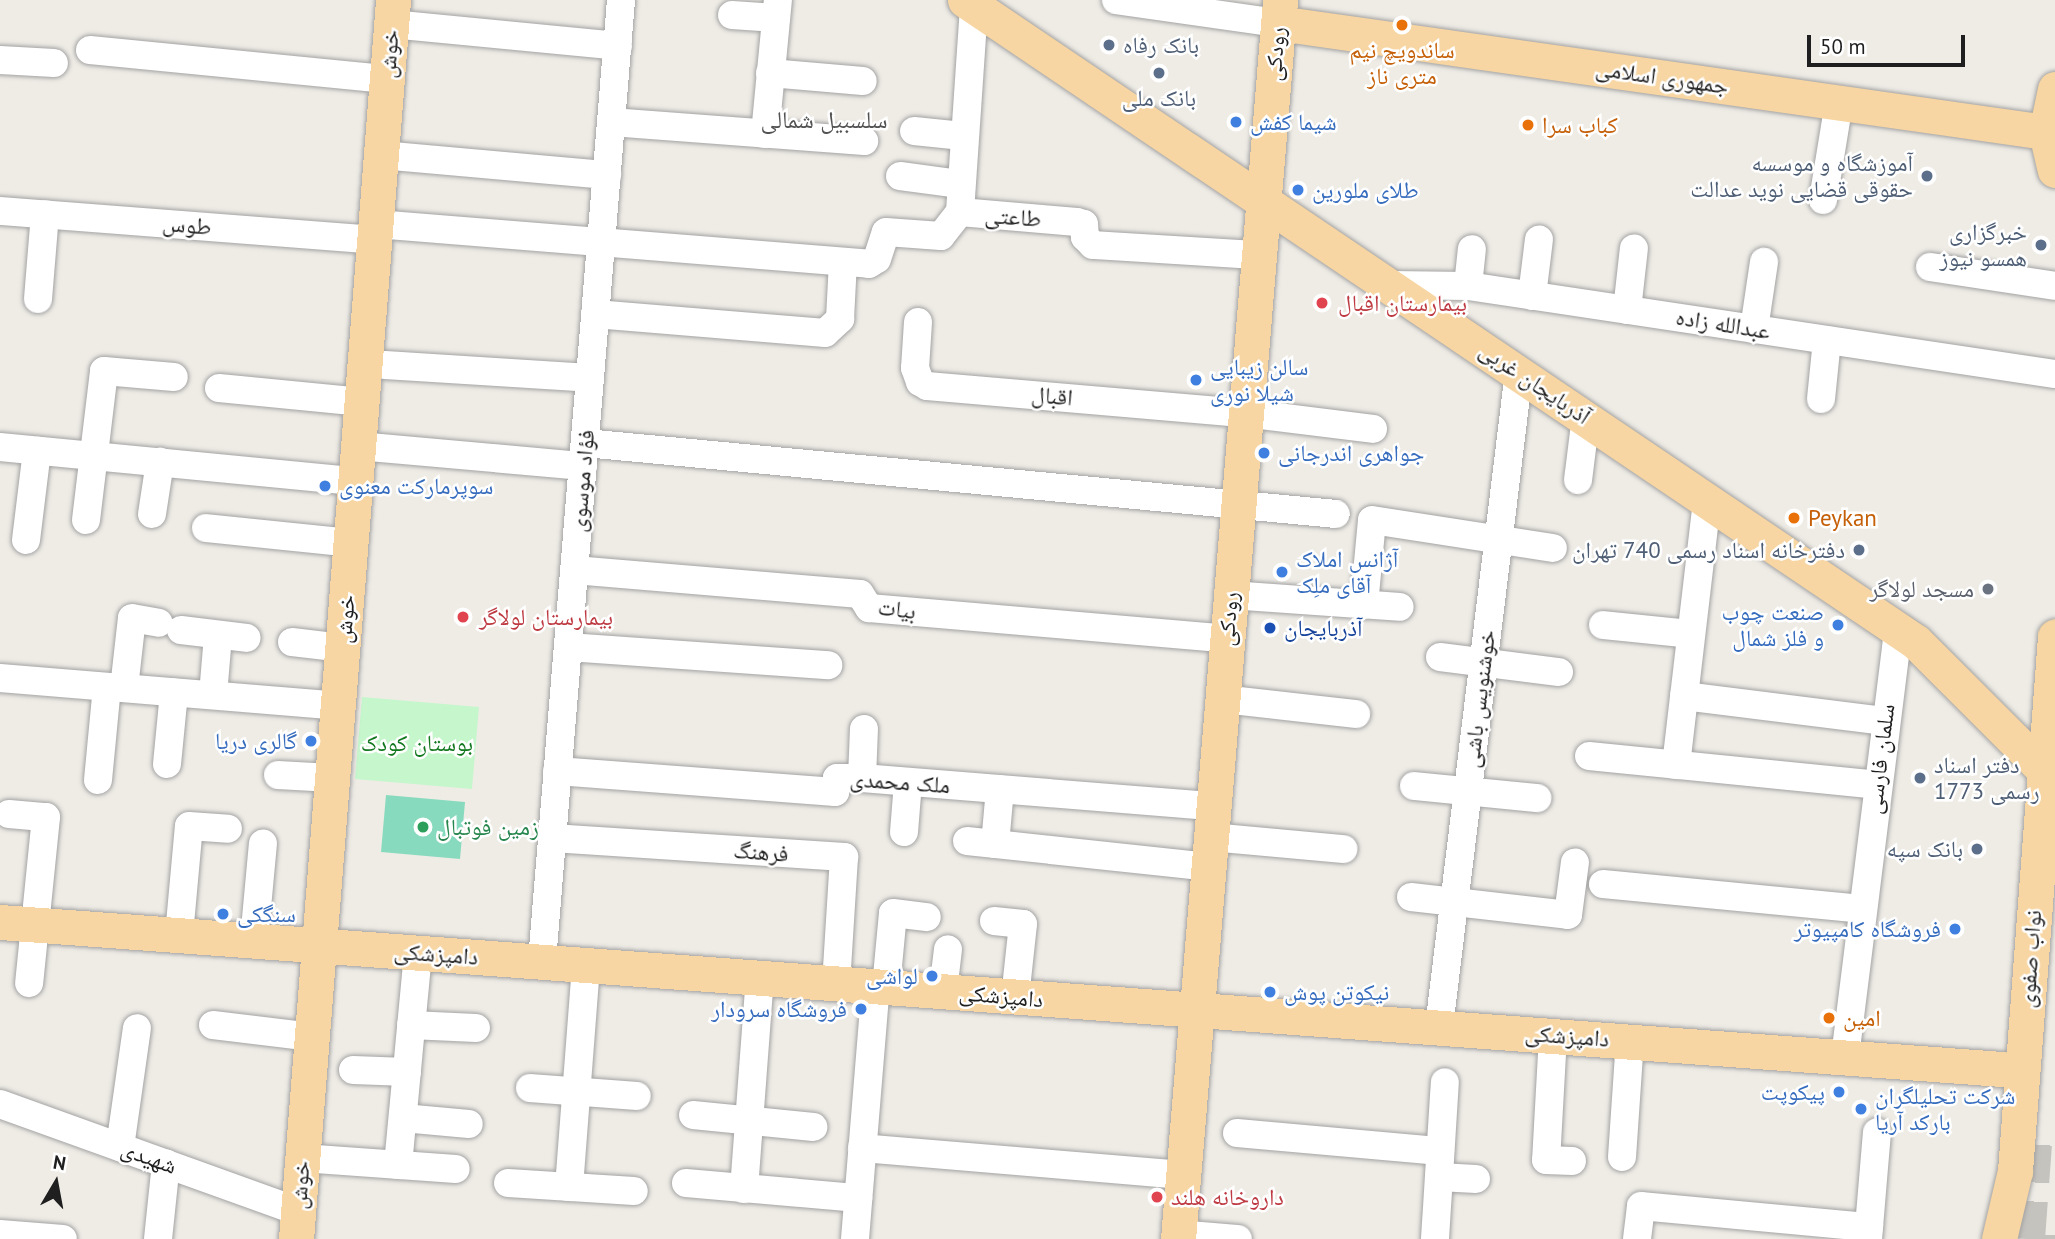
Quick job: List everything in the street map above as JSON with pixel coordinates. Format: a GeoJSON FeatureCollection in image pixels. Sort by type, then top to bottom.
{"type":"FeatureCollection","features":[{"type":"Feature","properties":{"kind":"main road","name":"آذربایجان غربی"},"geometry":{"type":"LineString","coordinates":[[970,3],[1898,629],[1935,660],[2046,772]]}},
{"type":"Feature","properties":{"kind":"main road","name":"جمهوری اسلامی"},"geometry":{"type":"LineString","coordinates":[[1279,11],[1839,102],[2046,132]]}},
{"type":"Feature","properties":{"kind":"main road","name":"رودکی"},"geometry":{"type":"LineString","coordinates":[[1179,1237],[1279,11]]}},
{"type":"Feature","properties":{"kind":"main road","name":"خوش"},"geometry":{"type":"LineString","coordinates":[[297,1225],[392,12]]}},
{"type":"Feature","properties":{"kind":"main road"},"geometry":{"type":"LineString","coordinates":[[2055,89],[2046,132],[2055,170]]}},
{"type":"Feature","properties":{"kind":"main road","name":"نواب صفوی"},"geometry":{"type":"LineString","coordinates":[[1999,1239],[2015,1171],[2055,636]]}},
{"type":"Feature","properties":{"kind":"main road"},"geometry":{"type":"LineString","coordinates":[[1989,1239],[1991,1168],[2022,892],[2039,838]]}},
{"type":"Feature","properties":{"kind":"main road","name":"دامپزشکی"},"geometry":{"type":"LineString","coordinates":[[0,922],[2003,1069]]}},
{"type":"Feature","properties":{"kind":"street","name":"فؤاد موسوی"},"geometry":{"type":"LineString","coordinates":[[542,961],[621,0]]}},
{"type":"Feature","properties":{"kind":"street"},"geometry":{"type":"LineString","coordinates":[[1116,0],[1279,11]]}},
{"type":"Feature","properties":{"kind":"street","name":"طاعتی"},"geometry":{"type":"LineString","coordinates":[[970,3],[960,212],[1082,223],[1085,237],[1093,245],[1258,255]]}},
{"type":"Feature","properties":{"kind":"street"},"geometry":{"type":"LineString","coordinates":[[733,15],[777,9],[765,134]]}},
{"type":"Feature","properties":{"kind":"street"},"geometry":{"type":"LineString","coordinates":[[392,12],[618,46]]}},
{"type":"Feature","properties":{"kind":"street"},"geometry":{"type":"LineString","coordinates":[[90,50],[387,79]]}},
{"type":"Feature","properties":{"kind":"street"},"geometry":{"type":"LineString","coordinates":[[0,60],[54,63]]}},
{"type":"Feature","properties":{"kind":"street"},"geometry":{"type":"LineString","coordinates":[[771,73],[863,81]]}},
{"type":"Feature","properties":{"kind":"street"},"geometry":{"type":"LineString","coordinates":[[1823,201],[1839,102]]}},
{"type":"Feature","properties":{"kind":"street"},"geometry":{"type":"LineString","coordinates":[[611,122],[864,141]]}},
{"type":"Feature","properties":{"kind":"street"},"geometry":{"type":"LineString","coordinates":[[914,131],[963,136]]}},
{"type":"Feature","properties":{"kind":"street"},"geometry":{"type":"LineString","coordinates":[[381,155],[607,176]]}},
{"type":"Feature","properties":{"kind":"street"},"geometry":{"type":"LineString","coordinates":[[900,176],[960,184]]}},
{"type":"Feature","properties":{"kind":"street","name":"طوس"},"geometry":{"type":"LineString","coordinates":[[0,211],[601,242],[843,262],[873,262],[887,232],[941,236],[960,212]]}},
{"type":"Feature","properties":{"kind":"street"},"geometry":{"type":"LineString","coordinates":[[38,299],[45,214]]}},
{"type":"Feature","properties":{"kind":"street"},"geometry":{"type":"LineString","coordinates":[[1532,296],[1539,239]]}},
{"type":"Feature","properties":{"kind":"street"},"geometry":{"type":"LineString","coordinates":[[1627,310],[1634,248]]}},
{"type":"Feature","properties":{"kind":"street"},"geometry":{"type":"LineString","coordinates":[[1468,286],[1472,249]]}},
{"type":"Feature","properties":{"kind":"street"},"geometry":{"type":"LineString","coordinates":[[596,314],[824,333],[840,319],[843,262]]}},
{"type":"Feature","properties":{"kind":"street"},"geometry":{"type":"LineString","coordinates":[[1754,329],[1764,262]]}},
{"type":"Feature","properties":{"kind":"street"},"geometry":{"type":"LineString","coordinates":[[1930,267],[2055,286]]}},
{"type":"Feature","properties":{"kind":"street","name":"عبدالله زاده"},"geometry":{"type":"LineString","coordinates":[[1391,285],[1468,286],[2055,374]]}},
{"type":"Feature","properties":{"kind":"street","name":"اقبال"},"geometry":{"type":"LineString","coordinates":[[918,322],[915,368],[920,382],[927,386],[1245,413]]}},
{"type":"Feature","properties":{"kind":"street"},"geometry":{"type":"LineString","coordinates":[[1821,399],[1827,340]]}},
{"type":"Feature","properties":{"kind":"street"},"geometry":{"type":"LineString","coordinates":[[385,365],[590,378]]}},
{"type":"Feature","properties":{"kind":"street"},"geometry":{"type":"LineString","coordinates":[[86,520],[104,371],[174,377]]}},
{"type":"Feature","properties":{"kind":"street","name":"خوشنویس باشی"},"geometry":{"type":"LineString","coordinates":[[1440,1027],[1519,372]]}},
{"type":"Feature","properties":{"kind":"street"},"geometry":{"type":"LineString","coordinates":[[219,388],[362,402]]}},
{"type":"Feature","properties":{"kind":"street"},"geometry":{"type":"LineString","coordinates":[[1245,413],[1373,429]]}},
{"type":"Feature","properties":{"kind":"street"},"geometry":{"type":"LineString","coordinates":[[1578,480],[1586,418]]}},
{"type":"Feature","properties":{"kind":"street"},"geometry":{"type":"LineString","coordinates":[[358,446],[584,454],[878,471],[1336,514]]}},
{"type":"Feature","properties":{"kind":"street"},"geometry":{"type":"LineString","coordinates":[[0,447],[356,481]]}},
{"type":"Feature","properties":{"kind":"street"},"geometry":{"type":"LineString","coordinates":[[26,540],[37,451]]}},
{"type":"Feature","properties":{"kind":"street"},"geometry":{"type":"LineString","coordinates":[[152,514],[160,462]]}},
{"type":"Feature","properties":{"kind":"street"},"geometry":{"type":"LineString","coordinates":[[1676,765],[1707,500]]}},
{"type":"Feature","properties":{"kind":"street"},"geometry":{"type":"LineString","coordinates":[[1364,605],[1372,520],[1553,548]]}},
{"type":"Feature","properties":{"kind":"street"},"geometry":{"type":"LineString","coordinates":[[206,528],[351,543]]}},
{"type":"Feature","properties":{"kind":"street","name":"بیات"},"geometry":{"type":"LineString","coordinates":[[574,569],[860,594],[869,608],[1227,639]]}},
{"type":"Feature","properties":{"kind":"street"},"geometry":{"type":"LineString","coordinates":[[1230,596],[1400,607]]}},
{"type":"Feature","properties":{"kind":"street"},"geometry":{"type":"LineString","coordinates":[[98,780],[115,687],[132,618],[247,638]]}},
{"type":"Feature","properties":{"kind":"street"},"geometry":{"type":"LineString","coordinates":[[1603,625],[1691,634]]}},
{"type":"Feature","properties":{"kind":"street","name":"سلمان فارسی"},"geometry":{"type":"LineString","coordinates":[[1844,1057],[1898,629]]}},
{"type":"Feature","properties":{"kind":"street"},"geometry":{"type":"LineString","coordinates":[[213,695],[218,635]]}},
{"type":"Feature","properties":{"kind":"street"},"geometry":{"type":"LineString","coordinates":[[292,642],[342,648]]}},
{"type":"Feature","properties":{"kind":"street"},"geometry":{"type":"LineString","coordinates":[[568,647],[828,665]]}},
{"type":"Feature","properties":{"kind":"street"},"geometry":{"type":"LineString","coordinates":[[1440,657],[1559,672]]}},
{"type":"Feature","properties":{"kind":"street"},"geometry":{"type":"LineString","coordinates":[[0,678],[338,706]]}},
{"type":"Feature","properties":{"kind":"street"},"geometry":{"type":"LineString","coordinates":[[167,764],[174,692]]}},
{"type":"Feature","properties":{"kind":"street"},"geometry":{"type":"LineString","coordinates":[[1684,696],[1885,721]]}},
{"type":"Feature","properties":{"kind":"street"},"geometry":{"type":"LineString","coordinates":[[1222,699],[1356,713]]}},
{"type":"Feature","properties":{"kind":"street"},"geometry":{"type":"LineString","coordinates":[[862,778],[864,729]]}},
{"type":"Feature","properties":{"kind":"street"},"geometry":{"type":"LineString","coordinates":[[1589,756],[1877,785]]}},
{"type":"Feature","properties":{"kind":"street","name":"ملک محمدی"},"geometry":{"type":"LineString","coordinates":[[557,771],[835,792],[837,778],[1000,789],[1211,836]]}},
{"type":"Feature","properties":{"kind":"street"},"geometry":{"type":"LineString","coordinates":[[278,775],[332,778]]}},
{"type":"Feature","properties":{"kind":"street"},"geometry":{"type":"LineString","coordinates":[[904,832],[908,782]]}},
{"type":"Feature","properties":{"kind":"street"},"geometry":{"type":"LineString","coordinates":[[1414,786],[1537,798]]}},
{"type":"Feature","properties":{"kind":"street"},"geometry":{"type":"LineString","coordinates":[[995,844],[1000,789]]}},
{"type":"Feature","properties":{"kind":"street"},"geometry":{"type":"LineString","coordinates":[[9,814],[46,817],[29,983]]}},
{"type":"Feature","properties":{"kind":"street"},"geometry":{"type":"LineString","coordinates":[[178,934],[189,826],[228,829]]}},
{"type":"Feature","properties":{"kind":"street"},"geometry":{"type":"LineString","coordinates":[[967,841],[995,844],[1211,836],[1343,849]]}},
{"type":"Feature","properties":{"kind":"street","name":"فرهنگ"},"geometry":{"type":"LineString","coordinates":[[552,838],[844,858],[836,983]]}},
{"type":"Feature","properties":{"kind":"street"},"geometry":{"type":"LineString","coordinates":[[254,940],[263,843]]}},
{"type":"Feature","properties":{"kind":"street"},"geometry":{"type":"LineString","coordinates":[[1411,897],[1568,915],[1575,862]]}},
{"type":"Feature","properties":{"kind":"street"},"geometry":{"type":"LineString","coordinates":[[1603,884],[1862,909]]}},
{"type":"Feature","properties":{"kind":"street"},"geometry":{"type":"LineString","coordinates":[[855,1239],[862,1148],[881,986],[893,913],[927,917]]}},
{"type":"Feature","properties":{"kind":"street"},"geometry":{"type":"LineString","coordinates":[[994,921],[1023,924],[1015,998]]}},
{"type":"Feature","properties":{"kind":"street"},"geometry":{"type":"LineString","coordinates":[[943,991],[948,949]]}},
{"type":"Feature","properties":{"kind":"street"},"geometry":{"type":"LineString","coordinates":[[398,1165],[418,952]]}},
{"type":"Feature","properties":{"kind":"street"},"geometry":{"type":"LineString","coordinates":[[569,1187],[586,965]]}},
{"type":"Feature","properties":{"kind":"street"},"geometry":{"type":"LineString","coordinates":[[744,1189],[760,977]]}},
{"type":"Feature","properties":{"kind":"street"},"geometry":{"type":"LineString","coordinates":[[213,1025],[312,1037]]}},
{"type":"Feature","properties":{"kind":"street"},"geometry":{"type":"LineString","coordinates":[[411,1025],[476,1028]]}},
{"type":"Feature","properties":{"kind":"street"},"geometry":{"type":"LineString","coordinates":[[120,1147],[137,1028]]}},
{"type":"Feature","properties":{"kind":"street"},"geometry":{"type":"LineString","coordinates":[[1553,1035],[1546,1160],[1572,1161]]}},
{"type":"Feature","properties":{"kind":"street"},"geometry":{"type":"LineString","coordinates":[[1622,1157],[1630,1041]]}},
{"type":"Feature","properties":{"kind":"street"},"geometry":{"type":"LineString","coordinates":[[353,1070],[407,1072]]}},
{"type":"Feature","properties":{"kind":"street"},"geometry":{"type":"LineString","coordinates":[[1434,1239],[1445,1082]]}},
{"type":"Feature","properties":{"kind":"street"},"geometry":{"type":"LineString","coordinates":[[530,1088],[637,1096]]}},
{"type":"Feature","properties":{"kind":"street","name":"شهیدی"},"geometry":{"type":"LineString","coordinates":[[0,1104],[166,1163],[297,1225]]}},
{"type":"Feature","properties":{"kind":"street"},"geometry":{"type":"LineString","coordinates":[[693,1115],[813,1127]]}},
{"type":"Feature","properties":{"kind":"street"},"geometry":{"type":"LineString","coordinates":[[403,1118],[469,1124]]}},
{"type":"Feature","properties":{"kind":"street"},"geometry":{"type":"LineString","coordinates":[[1637,1239],[1641,1206],[1868,1233],[1877,1132]]}},
{"type":"Feature","properties":{"kind":"street"},"geometry":{"type":"LineString","coordinates":[[1237,1133],[1439,1164],[1476,1179]]}},
{"type":"Feature","properties":{"kind":"street"},"geometry":{"type":"LineString","coordinates":[[862,1148],[1184,1175]]}},
{"type":"Feature","properties":{"kind":"street"},"geometry":{"type":"LineString","coordinates":[[302,1158],[456,1169]]}},
{"type":"Feature","properties":{"kind":"street"},"geometry":{"type":"LineString","coordinates":[[158,1239],[166,1163]]}},
{"type":"Feature","properties":{"kind":"street"},"geometry":{"type":"LineString","coordinates":[[508,1183],[634,1191]]}},
{"type":"Feature","properties":{"kind":"street"},"geometry":{"type":"LineString","coordinates":[[685,1183],[858,1198]]}},
{"type":"Feature","properties":{"kind":"street"},"geometry":{"type":"LineString","coordinates":[[0,1234],[63,1239]]}},
{"type":"Feature","properties":{"kind":"street"},"geometry":{"type":"LineString","coordinates":[[1179,1237],[1238,1239]]}},
{"type":"Feature","properties":{"kind":"green space","name":"بوستان کودک"},"geometry":{"type":"Polygon","coordinates":[[[362,697],[479,707],[472,789],[355,779],[362,697]]]}},
{"type":"Feature","properties":{"kind":"green space","name":"زمین فوتبال"},"geometry":{"type":"Polygon","coordinates":[[[386,795],[465,802],[460,859],[381,852],[386,795]]]}},
{"type":"Feature","properties":{"kind":"tunnel"},"geometry":{"type":"LineString","coordinates":[[2026,1239],[2034,1129]]}},
{"type":"Feature","properties":{"kind":"place","name":"ساندویچ نیم متری ناز"},"geometry":{"type":"Point","coordinates":[1402,25]}},
{"type":"Feature","properties":{"kind":"place","name":"بانک رفاه"},"geometry":{"type":"Point","coordinates":[1109,45]}},
{"type":"Feature","properties":{"kind":"place","name":"بانک ملی"},"geometry":{"type":"Point","coordinates":[1159,73]}},
{"type":"Feature","properties":{"kind":"place","name":"شیما کفش"},"geometry":{"type":"Point","coordinates":[1236,122]}},
{"type":"Feature","properties":{"kind":"place","name":"کباب سرا"},"geometry":{"type":"Point","coordinates":[1528,125]}},
{"type":"Feature","properties":{"kind":"place","name":"آموزشگاه و موسسه حقوقی قضایی نوید عدالت"},"geometry":{"type":"Point","coordinates":[1927,176]}},
{"type":"Feature","properties":{"kind":"place","name":"طلای ملورین"},"geometry":{"type":"Point","coordinates":[1298,190]}},
{"type":"Feature","properties":{"kind":"place","name":"خبرگزاری همسو نیوز"},"geometry":{"type":"Point","coordinates":[2041,245]}},
{"type":"Feature","properties":{"kind":"place","name":"بیمارستان اقبال"},"geometry":{"type":"Point","coordinates":[1322,303]}},
{"type":"Feature","properties":{"kind":"place","name":"سالن زیبایی شیلا نوری"},"geometry":{"type":"Point","coordinates":[1196,380]}},
{"type":"Feature","properties":{"kind":"place","name":"جواهری اندرجانی"},"geometry":{"type":"Point","coordinates":[1264,453]}},
{"type":"Feature","properties":{"kind":"place","name":"سوپرمارکت معنوی"},"geometry":{"type":"Point","coordinates":[325,486]}},
{"type":"Feature","properties":{"kind":"place","name":"Peykan"},"geometry":{"type":"Point","coordinates":[1794,518]}},
{"type":"Feature","properties":{"kind":"place","name":"دفترخانه اسناد رسمی 740 تهران"},"geometry":{"type":"Point","coordinates":[1859,550]}},
{"type":"Feature","properties":{"kind":"place","name":"آژانس املاک آقای ملِک"},"geometry":{"type":"Point","coordinates":[1282,572]}},
{"type":"Feature","properties":{"kind":"place","name":"مسجد لولاگر"},"geometry":{"type":"Point","coordinates":[1988,589]}},
{"type":"Feature","properties":{"kind":"place","name":"بیمارستان لولاگر"},"geometry":{"type":"Point","coordinates":[463,617]}},
{"type":"Feature","properties":{"kind":"place","name":"صنعت چوب و فلز شمال"},"geometry":{"type":"Point","coordinates":[1838,625]}},
{"type":"Feature","properties":{"kind":"place","name":"آذربایجان"},"geometry":{"type":"Point","coordinates":[1270,628]}},
{"type":"Feature","properties":{"kind":"place","name":"گالری دریا"},"geometry":{"type":"Point","coordinates":[311,741]}},
{"type":"Feature","properties":{"kind":"place","name":"دفتر اسناد رسمی 1773"},"geometry":{"type":"Point","coordinates":[1920,778]}},
{"type":"Feature","properties":{"kind":"place","name":"زمین فوتبال"},"geometry":{"type":"Point","coordinates":[423,827]}},
{"type":"Feature","properties":{"kind":"place","name":"بانک سپه"},"geometry":{"type":"Point","coordinates":[1977,849]}},
{"type":"Feature","properties":{"kind":"place","name":"سنگکی"},"geometry":{"type":"Point","coordinates":[223,914]}},
{"type":"Feature","properties":{"kind":"place","name":"فروشگاه کامپیوتر"},"geometry":{"type":"Point","coordinates":[1955,929]}},
{"type":"Feature","properties":{"kind":"place","name":"لواشی"},"geometry":{"type":"Point","coordinates":[932,976]}},
{"type":"Feature","properties":{"kind":"place","name":"نیکوتن پوش"},"geometry":{"type":"Point","coordinates":[1270,992]}},
{"type":"Feature","properties":{"kind":"place","name":"فروشگاه سرودار"},"geometry":{"type":"Point","coordinates":[861,1009]}},
{"type":"Feature","properties":{"kind":"place","name":"امین"},"geometry":{"type":"Point","coordinates":[1829,1018]}},
{"type":"Feature","properties":{"kind":"place","name":"پیکوپت"},"geometry":{"type":"Point","coordinates":[1839,1092]}},
{"type":"Feature","properties":{"kind":"place","name":"شرکت تحلیلگران بارکد آریا"},"geometry":{"type":"Point","coordinates":[1861,1109]}},
{"type":"Feature","properties":{"kind":"place","name":"داروخانه هلند"},"geometry":{"type":"Point","coordinates":[1157,1197]}},
{"type":"Feature","properties":{"kind":"district","name":"سلسبیل شمالی"},"geometry":{"type":"Point","coordinates":[824,120]}}]}
